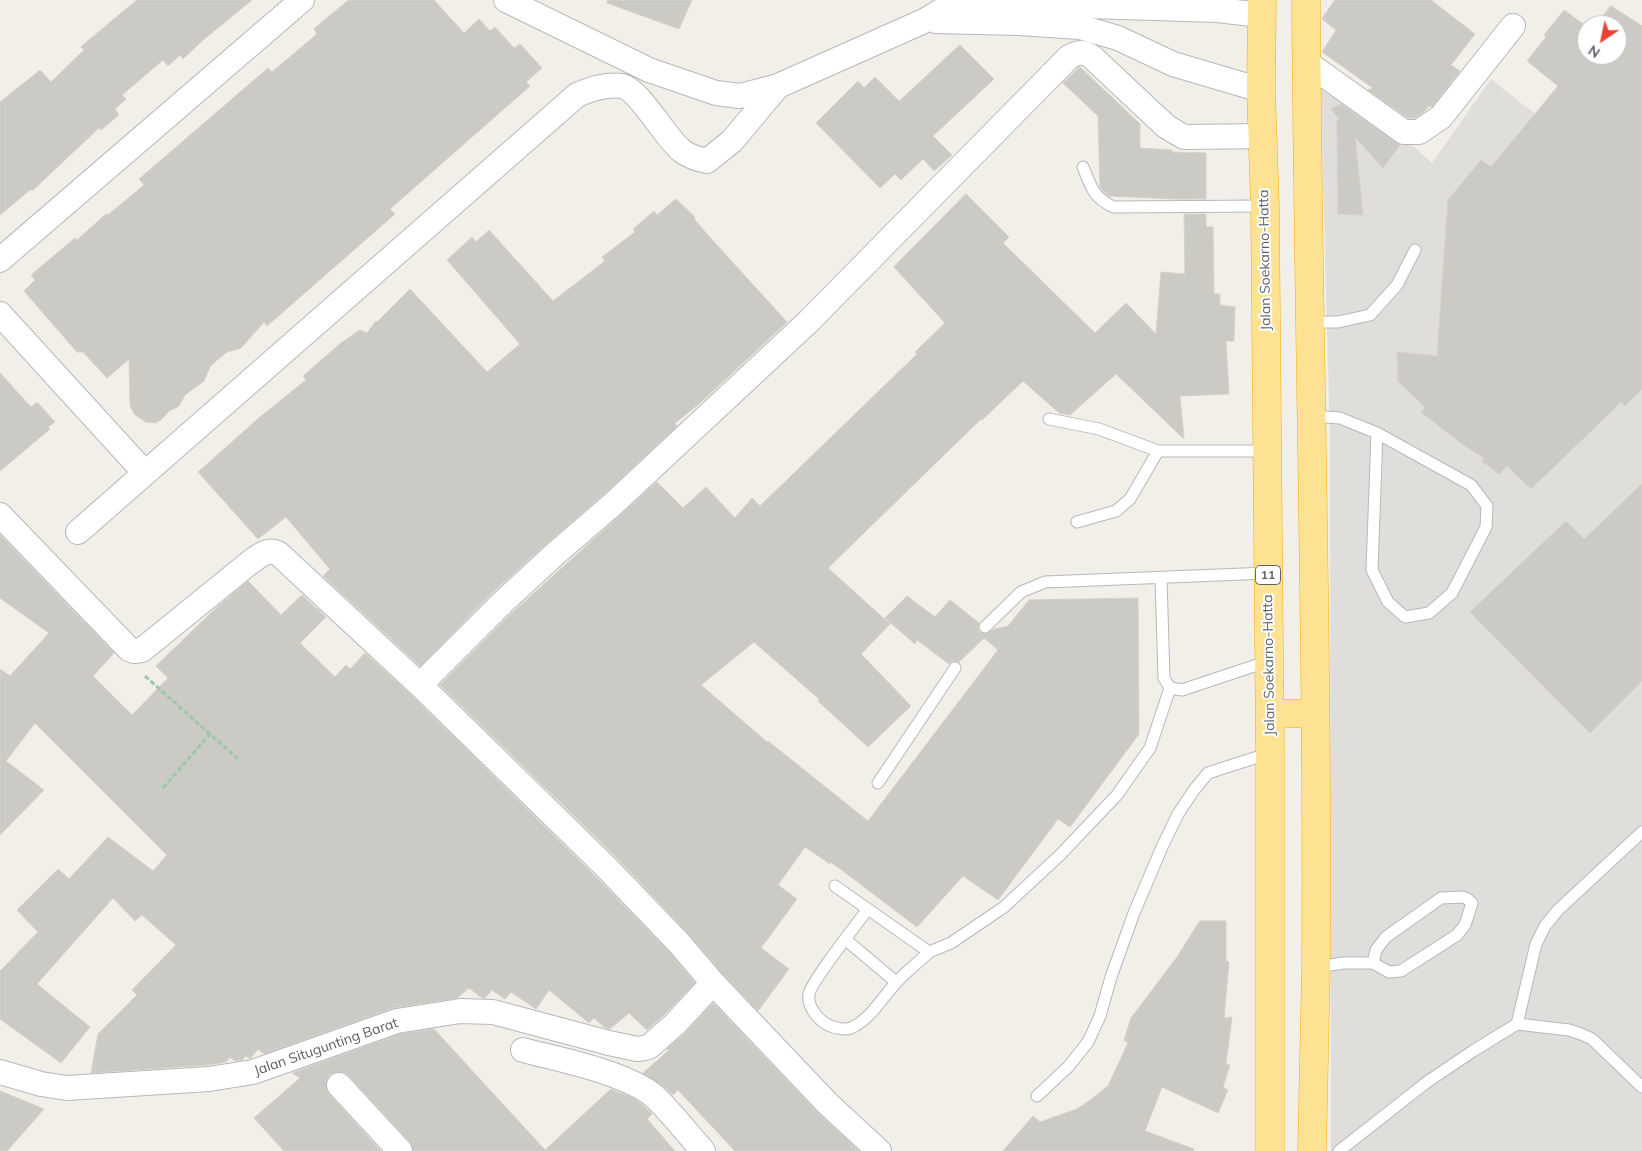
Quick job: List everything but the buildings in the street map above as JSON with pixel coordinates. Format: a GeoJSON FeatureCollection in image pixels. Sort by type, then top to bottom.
{"type":"FeatureCollection","features":[{"type":"Feature","properties":{"kind":"highway"},"geometry":{"type":"LineString","coordinates":[[1306,0],[1315,713],[1316,967],[1312,1151]]}},
{"type":"Feature","properties":{"kind":"highway","name":"Jalan Soekarno-Hatta"},"geometry":{"type":"LineString","coordinates":[[1261,7],[1268,451],[1270,1151]]}},
{"type":"Feature","properties":{"kind":"highway"},"geometry":{"type":"LineString","coordinates":[[1270,714],[1315,713]]}},
{"type":"Feature","properties":{"kind":"street"},"geometry":{"type":"LineString","coordinates":[[0,260],[302,0]]}},
{"type":"Feature","properties":{"kind":"street"},"geometry":{"type":"LineString","coordinates":[[506,0],[649,70],[716,93],[740,96],[778,86],[924,21],[952,5],[982,3],[1216,10],[1261,7]]}},
{"type":"Feature","properties":{"kind":"street"},"geometry":{"type":"LineString","coordinates":[[924,21],[1010,22],[1080,27],[1118,38],[1172,64],[1261,90]]}},
{"type":"Feature","properties":{"kind":"street"},"geometry":{"type":"LineString","coordinates":[[1306,62],[1404,132],[1420,132],[1441,117],[1513,26]]}},
{"type":"Feature","properties":{"kind":"street"},"geometry":{"type":"LineString","coordinates":[[420,685],[503,602],[620,497],[808,322],[1069,57],[1079,52],[1086,52],[1167,127],[1184,137],[1263,136]]}},
{"type":"Feature","properties":{"kind":"street"},"geometry":{"type":"LineString","coordinates":[[78,532],[576,95],[598,86],[624,86],[634,94],[680,150],[694,158],[707,161],[732,140],[778,86]]}},
{"type":"Feature","properties":{"kind":"street"},"geometry":{"type":"LineString","coordinates":[[0,314],[145,474]]}},
{"type":"Feature","properties":{"kind":"street"},"geometry":{"type":"LineString","coordinates":[[0,515],[129,649],[134,651],[142,650],[248,564],[266,552],[279,554],[420,685],[606,867],[828,1104],[879,1151]]}},
{"type":"Feature","properties":{"kind":"street","name":"Jalan Situgunting Barat"},"geometry":{"type":"LineString","coordinates":[[0,1072],[41,1084],[66,1088],[208,1079],[253,1072],[397,1021],[460,1011],[493,1012],[629,1048],[644,1048],[650,1046],[675,1024],[713,983]]}},
{"type":"Feature","properties":{"kind":"street"},"geometry":{"type":"LineString","coordinates":[[523,1050],[607,1073],[636,1084],[654,1096],[703,1151]]}},
{"type":"Feature","properties":{"kind":"street"},"geometry":{"type":"LineString","coordinates":[[339,1085],[400,1151]]}},
{"type":"Feature","properties":{"kind":"lane"},"geometry":{"type":"LineString","coordinates":[[1083,167],[1094,194],[1102,202],[1114,207],[1265,206]]}},
{"type":"Feature","properties":{"kind":"lane"},"geometry":{"type":"LineString","coordinates":[[1310,322],[1338,322],[1370,315],[1397,285],[1415,250]]}},
{"type":"Feature","properties":{"kind":"lane"},"geometry":{"type":"LineString","coordinates":[[1312,416],[1340,418],[1377,433],[1471,486],[1487,506],[1486,528],[1452,593],[1428,613],[1405,617],[1388,602],[1372,570],[1377,433]]}},
{"type":"Feature","properties":{"kind":"lane"},"geometry":{"type":"LineString","coordinates":[[1049,419],[1099,429],[1158,451],[1268,451]]}},
{"type":"Feature","properties":{"kind":"lane"},"geometry":{"type":"LineString","coordinates":[[1077,522],[1116,512],[1130,499],[1158,451]]}},
{"type":"Feature","properties":{"kind":"lane"},"geometry":{"type":"LineString","coordinates":[[985,627],[1020,592],[1045,582],[1268,573]]}},
{"type":"Feature","properties":{"kind":"lane"},"geometry":{"type":"LineString","coordinates":[[867,910],[809,992],[809,1005],[814,1013],[827,1024],[840,1029],[851,1029],[865,1018],[896,982],[929,952],[951,943],[1004,907],[1060,855],[1117,795],[1150,748],[1170,688],[1164,678],[1161,578]]}},
{"type":"Feature","properties":{"kind":"lane"},"geometry":{"type":"LineString","coordinates":[[1170,688],[1182,690],[1269,661]]}},
{"type":"Feature","properties":{"kind":"lane"},"geometry":{"type":"LineString","coordinates":[[878,783],[955,668]]}},
{"type":"Feature","properties":{"kind":"lane"},"geometry":{"type":"LineString","coordinates":[[1037,1096],[1068,1067],[1088,1042],[1100,1016],[1111,977],[1134,913],[1178,814],[1194,790],[1208,773],[1270,753]]}},
{"type":"Feature","properties":{"kind":"lane"},"geometry":{"type":"LineString","coordinates":[[1517,1024],[1536,944],[1545,926],[1558,910],[1642,832]]}},
{"type":"Feature","properties":{"kind":"lane"},"geometry":{"type":"LineString","coordinates":[[835,886],[929,952]]}},
{"type":"Feature","properties":{"kind":"lane"},"geometry":{"type":"LineString","coordinates":[[1316,967],[1373,963],[1389,972],[1401,971],[1457,935],[1466,925],[1472,903],[1462,897],[1441,898],[1386,937],[1376,950],[1373,963]]}},
{"type":"Feature","properties":{"kind":"lane"},"geometry":{"type":"LineString","coordinates":[[846,940],[896,982]]}},
{"type":"Feature","properties":{"kind":"lane"},"geometry":{"type":"LineString","coordinates":[[1339,1151],[1427,1082],[1517,1024],[1569,1030],[1592,1039],[1642,1087]]}},
{"type":"Feature","properties":{"kind":"path"},"geometry":{"type":"LineString","coordinates":[[134,651],[132,664],[238,759]]}},
{"type":"Feature","properties":{"kind":"path"},"geometry":{"type":"LineString","coordinates":[[163,788],[210,734]]}},
{"type":"Feature","properties":{"kind":"shaded area"},"geometry":{"type":"Polygon","coordinates":[[[1320,62],[1432,163],[1491,79],[1642,199],[1642,1151],[1331,1151],[1330,444],[1320,62]]]}}]}
